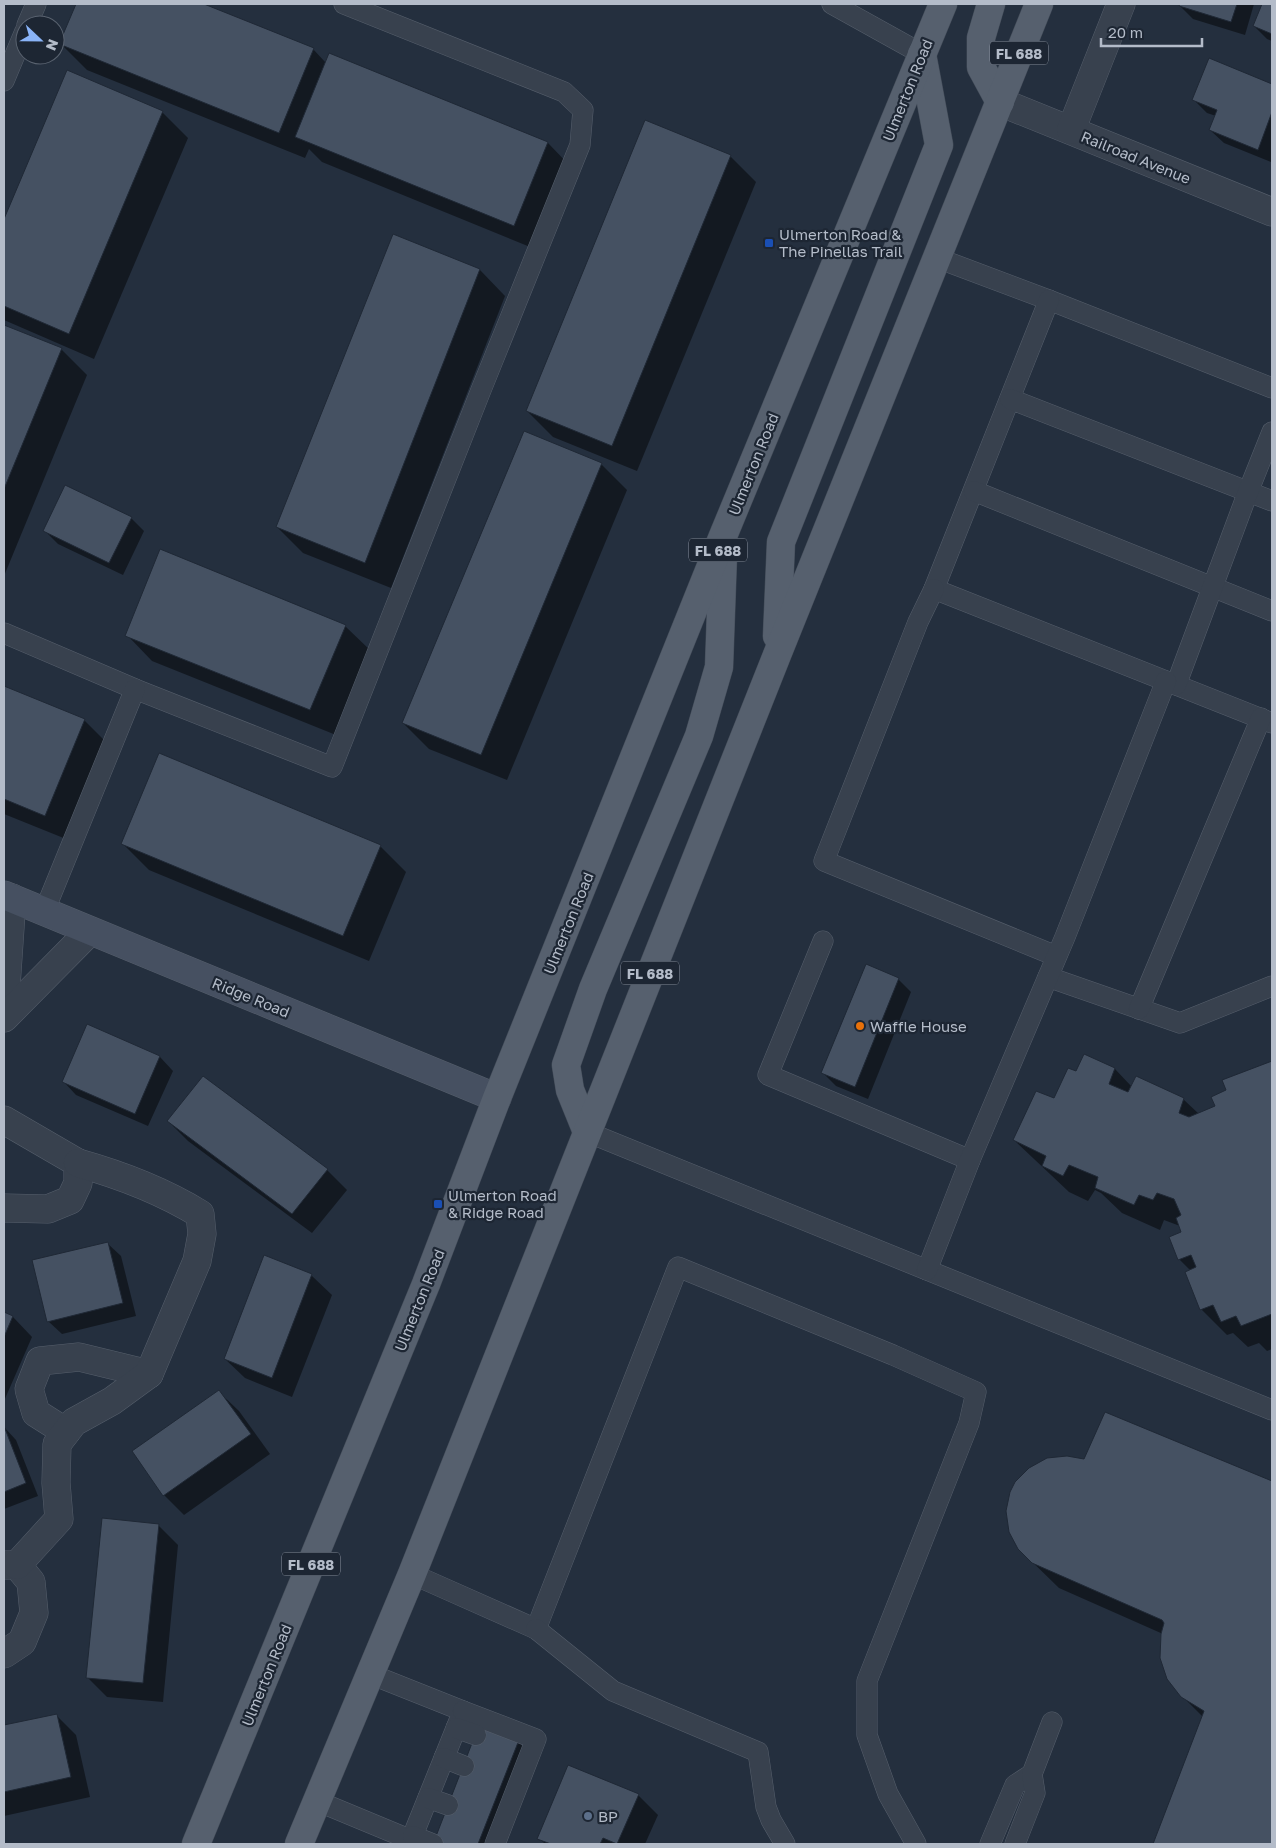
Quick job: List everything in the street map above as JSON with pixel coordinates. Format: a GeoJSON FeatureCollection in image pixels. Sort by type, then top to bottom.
{"type":"FeatureCollection","features":[{"type":"Feature","properties":{"kind":"main road","name":"Ulmerton Road"},"geometry":{"type":"LineString","coordinates":[[196,1844],[426,1284],[497,1098],[723,536],[942,4]]}},
{"type":"Feature","properties":{"kind":"main road"},"geometry":{"type":"LineString","coordinates":[[991,4],[981,38],[981,67],[1000,102]]}},
{"type":"Feature","properties":{"kind":"main road","name":"FL 688"},"geometry":{"type":"LineString","coordinates":[[299,1844],[412,1574],[776,655],[1039,4]]}},
{"type":"Feature","properties":{"kind":"main road"},"geometry":{"type":"LineString","coordinates":[[776,655],[781,542],[939,144],[922,54]]}},
{"type":"Feature","properties":{"kind":"main road"},"geometry":{"type":"LineString","coordinates":[[587,1132],[570,1090],[566,1065],[593,989],[699,736],[719,667],[723,536]]}},
{"type":"Feature","properties":{"kind":"street"},"geometry":{"type":"LineString","coordinates":[[1071,130],[1121,4]]}},
{"type":"Feature","properties":{"kind":"street","name":"Railroad Avenue"},"geometry":{"type":"LineString","coordinates":[[1000,102],[1272,212]]}},
{"type":"Feature","properties":{"kind":"street"},"geometry":{"type":"LineString","coordinates":[[4,1017],[8,897]]}},
{"type":"Feature","properties":{"kind":"street","name":"Ridge Road"},"geometry":{"type":"LineString","coordinates":[[8,897],[497,1098]]}},
{"type":"Feature","properties":{"kind":"street"},"geometry":{"type":"LineString","coordinates":[[4,1017],[90,931]]}},
{"type":"Feature","properties":{"kind":"street"},"geometry":{"type":"LineString","coordinates":[[4,1120],[78,1163],[121,1175],[182,1203],[200,1214],[202,1234],[197,1261],[150,1374],[112,1402],[74,1422],[57,1444],[56,1482],[59,1519],[10,1565],[32,1582],[34,1612],[22,1642],[4,1654]]}},
{"type":"Feature","properties":{"kind":"street"},"geometry":{"type":"LineString","coordinates":[[4,1208],[48,1209],[70,1200],[78,1183],[78,1163]]}},
{"type":"Feature","properties":{"kind":"street"},"geometry":{"type":"LineString","coordinates":[[66,1432],[36,1413],[29,1389],[40,1361],[79,1357],[150,1374]]}},
{"type":"Feature","properties":{"kind":"lane"},"geometry":{"type":"LineString","coordinates":[[4,633],[135,689],[332,767],[477,399],[580,145],[583,110],[564,92],[344,4]]}},
{"type":"Feature","properties":{"kind":"lane"},"geometry":{"type":"LineString","coordinates":[[832,4],[922,54]]}},
{"type":"Feature","properties":{"kind":"lane"},"geometry":{"type":"LineString","coordinates":[[4,81],[15,55]]}},
{"type":"Feature","properties":{"kind":"lane"},"geometry":{"type":"LineString","coordinates":[[937,258],[1272,388]]}},
{"type":"Feature","properties":{"kind":"lane"},"geometry":{"type":"LineString","coordinates":[[1049,300],[934,589],[918,622],[824,861],[1056,956]]}},
{"type":"Feature","properties":{"kind":"lane"},"geometry":{"type":"LineString","coordinates":[[1010,399],[1272,501]]}},
{"type":"Feature","properties":{"kind":"lane"},"geometry":{"type":"LineString","coordinates":[[926,1270],[970,1160],[1212,587],[1272,432]]}},
{"type":"Feature","properties":{"kind":"lane"},"geometry":{"type":"LineString","coordinates":[[974,490],[1272,611]]}},
{"type":"Feature","properties":{"kind":"lane"},"geometry":{"type":"LineString","coordinates":[[934,589],[1266,721],[1139,1009]]}},
{"type":"Feature","properties":{"kind":"lane"},"geometry":{"type":"LineString","coordinates":[[44,912],[135,689]]}},
{"type":"Feature","properties":{"kind":"lane"},"geometry":{"type":"LineString","coordinates":[[823,942],[768,1075],[970,1160]]}},
{"type":"Feature","properties":{"kind":"lane"},"geometry":{"type":"LineString","coordinates":[[1048,977],[1180,1023],[1272,986]]}},
{"type":"Feature","properties":{"kind":"lane"},"geometry":{"type":"LineString","coordinates":[[587,1132],[1272,1410]]}},
{"type":"Feature","properties":{"kind":"lane"},"geometry":{"type":"LineString","coordinates":[[536,1630],[678,1267],[893,1355],[976,1392],[969,1423],[867,1681],[867,1735],[888,1794],[916,1844]]}},
{"type":"Feature","properties":{"kind":"lane"},"geometry":{"type":"LineString","coordinates":[[412,1574],[536,1630],[613,1691],[758,1752],[766,1807],[785,1844]]}},
{"type":"Feature","properties":{"kind":"lane"},"geometry":{"type":"LineString","coordinates":[[370,1674],[460,1719],[536,1738],[522,1753],[510,1784],[495,1823],[495,1844]]}},
{"type":"Feature","properties":{"kind":"lane"},"geometry":{"type":"LineString","coordinates":[[460,1719],[476,1735]]}},
{"type":"Feature","properties":{"kind":"lane"},"geometry":{"type":"LineString","coordinates":[[411,1840],[460,1719]]}},
{"type":"Feature","properties":{"kind":"lane"},"geometry":{"type":"LineString","coordinates":[[1014,1844],[1035,1793],[1032,1774],[1052,1722]]}},
{"type":"Feature","properties":{"kind":"lane"},"geometry":{"type":"LineString","coordinates":[[444,1758],[464,1766]]}},
{"type":"Feature","properties":{"kind":"lane"},"geometry":{"type":"LineString","coordinates":[[990,1844],[1015,1785],[1032,1774]]}},
{"type":"Feature","properties":{"kind":"lane"},"geometry":{"type":"LineString","coordinates":[[428,1798],[448,1805]]}},
{"type":"Feature","properties":{"kind":"lane"},"geometry":{"type":"LineString","coordinates":[[316,1801],[411,1840],[433,1844]]}},
{"type":"Feature","properties":{"kind":"building"},"geometry":{"type":"Polygon","coordinates":[[[76,4],[204,4],[314,48],[279,133],[65,46],[65,30],[76,4]]]}},
{"type":"Feature","properties":{"kind":"building"},"geometry":{"type":"Polygon","coordinates":[[[1180,4],[1237,4],[1231,22],[1179,6],[1180,4]]]}},
{"type":"Feature","properties":{"kind":"building"},"geometry":{"type":"Polygon","coordinates":[[[1262,4],[1272,4],[1272,34],[1253,26],[1262,4]]]}},
{"type":"Feature","properties":{"kind":"building"},"geometry":{"type":"Polygon","coordinates":[[[329,53],[548,142],[514,226],[295,137],[329,53]]]}},
{"type":"Feature","properties":{"kind":"building"},"geometry":{"type":"Polygon","coordinates":[[[1209,58],[1272,84],[1272,112],[1258,150],[1209,130],[1217,110],[1192,100],[1209,58]]]}},
{"type":"Feature","properties":{"kind":"building"},"geometry":{"type":"Polygon","coordinates":[[[67,70],[163,111],[69,334],[4,306],[4,219],[67,70]]]}},
{"type":"Feature","properties":{"kind":"building"},"geometry":{"type":"Polygon","coordinates":[[[645,120],[731,155],[612,446],[526,411],[645,120]]]}},
{"type":"Feature","properties":{"kind":"building"},"geometry":{"type":"Polygon","coordinates":[[[393,234],[480,269],[365,563],[276,527],[393,234]]]}},
{"type":"Feature","properties":{"kind":"building"},"geometry":{"type":"Polygon","coordinates":[[[4,325],[62,348],[4,489],[4,325]]]}},
{"type":"Feature","properties":{"kind":"building"},"geometry":{"type":"Polygon","coordinates":[[[524,431],[602,463],[481,755],[402,723],[524,431]]]}},
{"type":"Feature","properties":{"kind":"building"},"geometry":{"type":"Polygon","coordinates":[[[65,485],[132,517],[109,563],[43,531],[65,485]]]}},
{"type":"Feature","properties":{"kind":"building"},"geometry":{"type":"Polygon","coordinates":[[[160,549],[346,625],[310,710],[125,636],[160,549]]]}},
{"type":"Feature","properties":{"kind":"building"},"geometry":{"type":"Polygon","coordinates":[[[4,686],[85,719],[45,816],[4,799],[4,686]]]}},
{"type":"Feature","properties":{"kind":"building"},"geometry":{"type":"Polygon","coordinates":[[[159,753],[381,845],[343,936],[121,844],[159,753]]]}},
{"type":"Feature","properties":{"kind":"building","name":"Waffle House"},"geometry":{"type":"Polygon","coordinates":[[[866,964],[899,978],[855,1087],[821,1073],[866,964]]]}},
{"type":"Feature","properties":{"kind":"building"},"geometry":{"type":"Polygon","coordinates":[[[87,1024],[160,1056],[135,1114],[62,1082],[87,1024]]]}},
{"type":"Feature","properties":{"kind":"building"},"geometry":{"type":"Polygon","coordinates":[[[1084,1054],[1115,1068],[1109,1084],[1128,1092],[1136,1076],[1184,1098],[1179,1113],[1189,1117],[1215,1106],[1211,1097],[1226,1090],[1222,1080],[1272,1061],[1272,1314],[1241,1326],[1236,1316],[1221,1322],[1213,1305],[1200,1310],[1185,1272],[1196,1267],[1191,1255],[1178,1260],[1169,1237],[1181,1232],[1176,1218],[1181,1215],[1174,1199],[1157,1193],[1153,1200],[1139,1195],[1134,1205],[1095,1188],[1098,1177],[1069,1165],[1063,1176],[1042,1166],[1046,1156],[1013,1140],[1036,1091],[1054,1098],[1068,1068],[1076,1071],[1084,1054]]]}},
{"type":"Feature","properties":{"kind":"building"},"geometry":{"type":"Polygon","coordinates":[[[203,1076],[328,1169],[292,1214],[167,1121],[203,1076]]]}},
{"type":"Feature","properties":{"kind":"building"},"geometry":{"type":"Polygon","coordinates":[[[108,1242],[123,1303],[47,1322],[32,1260],[108,1242]]]}},
{"type":"Feature","properties":{"kind":"building"},"geometry":{"type":"Polygon","coordinates":[[[264,1255],[312,1274],[272,1378],[224,1359],[264,1255]]]}},
{"type":"Feature","properties":{"kind":"building"},"geometry":{"type":"Polygon","coordinates":[[[4,1312],[13,1316],[4,1337],[4,1312]]]}},
{"type":"Feature","properties":{"kind":"building"},"geometry":{"type":"Polygon","coordinates":[[[219,1390],[251,1434],[163,1496],[132,1451],[219,1390]]]}},
{"type":"Feature","properties":{"kind":"building"},"geometry":{"type":"Polygon","coordinates":[[[1105,1412],[1272,1481],[1272,1844],[1153,1844],[1204,1711],[1181,1697],[1167,1679],[1160,1658],[1161,1634],[1164,1623],[1162,1620],[1032,1563],[1018,1549],[1009,1532],[1006,1511],[1010,1492],[1015,1482],[1029,1468],[1047,1458],[1067,1456],[1084,1459],[1105,1412]]]}},
{"type":"Feature","properties":{"kind":"building"},"geometry":{"type":"Polygon","coordinates":[[[4,1426],[26,1483],[4,1492],[4,1426]]]}},
{"type":"Feature","properties":{"kind":"building"},"geometry":{"type":"Polygon","coordinates":[[[102,1518],[159,1524],[143,1683],[86,1678],[102,1518]]]}},
{"type":"Feature","properties":{"kind":"building"},"geometry":{"type":"Polygon","coordinates":[[[57,1714],[71,1777],[4,1792],[4,1725],[57,1714]]]}},
{"type":"Feature","properties":{"kind":"building"},"geometry":{"type":"Polygon","coordinates":[[[479,1725],[519,1740],[478,1844],[433,1844],[479,1725]]]}},
{"type":"Feature","properties":{"kind":"building","name":"BP"},"geometry":{"type":"Polygon","coordinates":[[[568,1765],[639,1794],[617,1844],[603,1838],[600,1844],[551,1844],[537,1839],[568,1765]]]}},
{"type":"Feature","properties":{"kind":"place","name":"Ulmerton Road & The Pinellas Trail"},"geometry":{"type":"Point","coordinates":[769,243]}},
{"type":"Feature","properties":{"kind":"place","name":"Waffle House"},"geometry":{"type":"Point","coordinates":[860,1026]}},
{"type":"Feature","properties":{"kind":"place","name":"Ulmerton Road & Ridge Road"},"geometry":{"type":"Point","coordinates":[438,1204]}},
{"type":"Feature","properties":{"kind":"place","name":"BP"},"geometry":{"type":"Point","coordinates":[588,1816]}}]}
